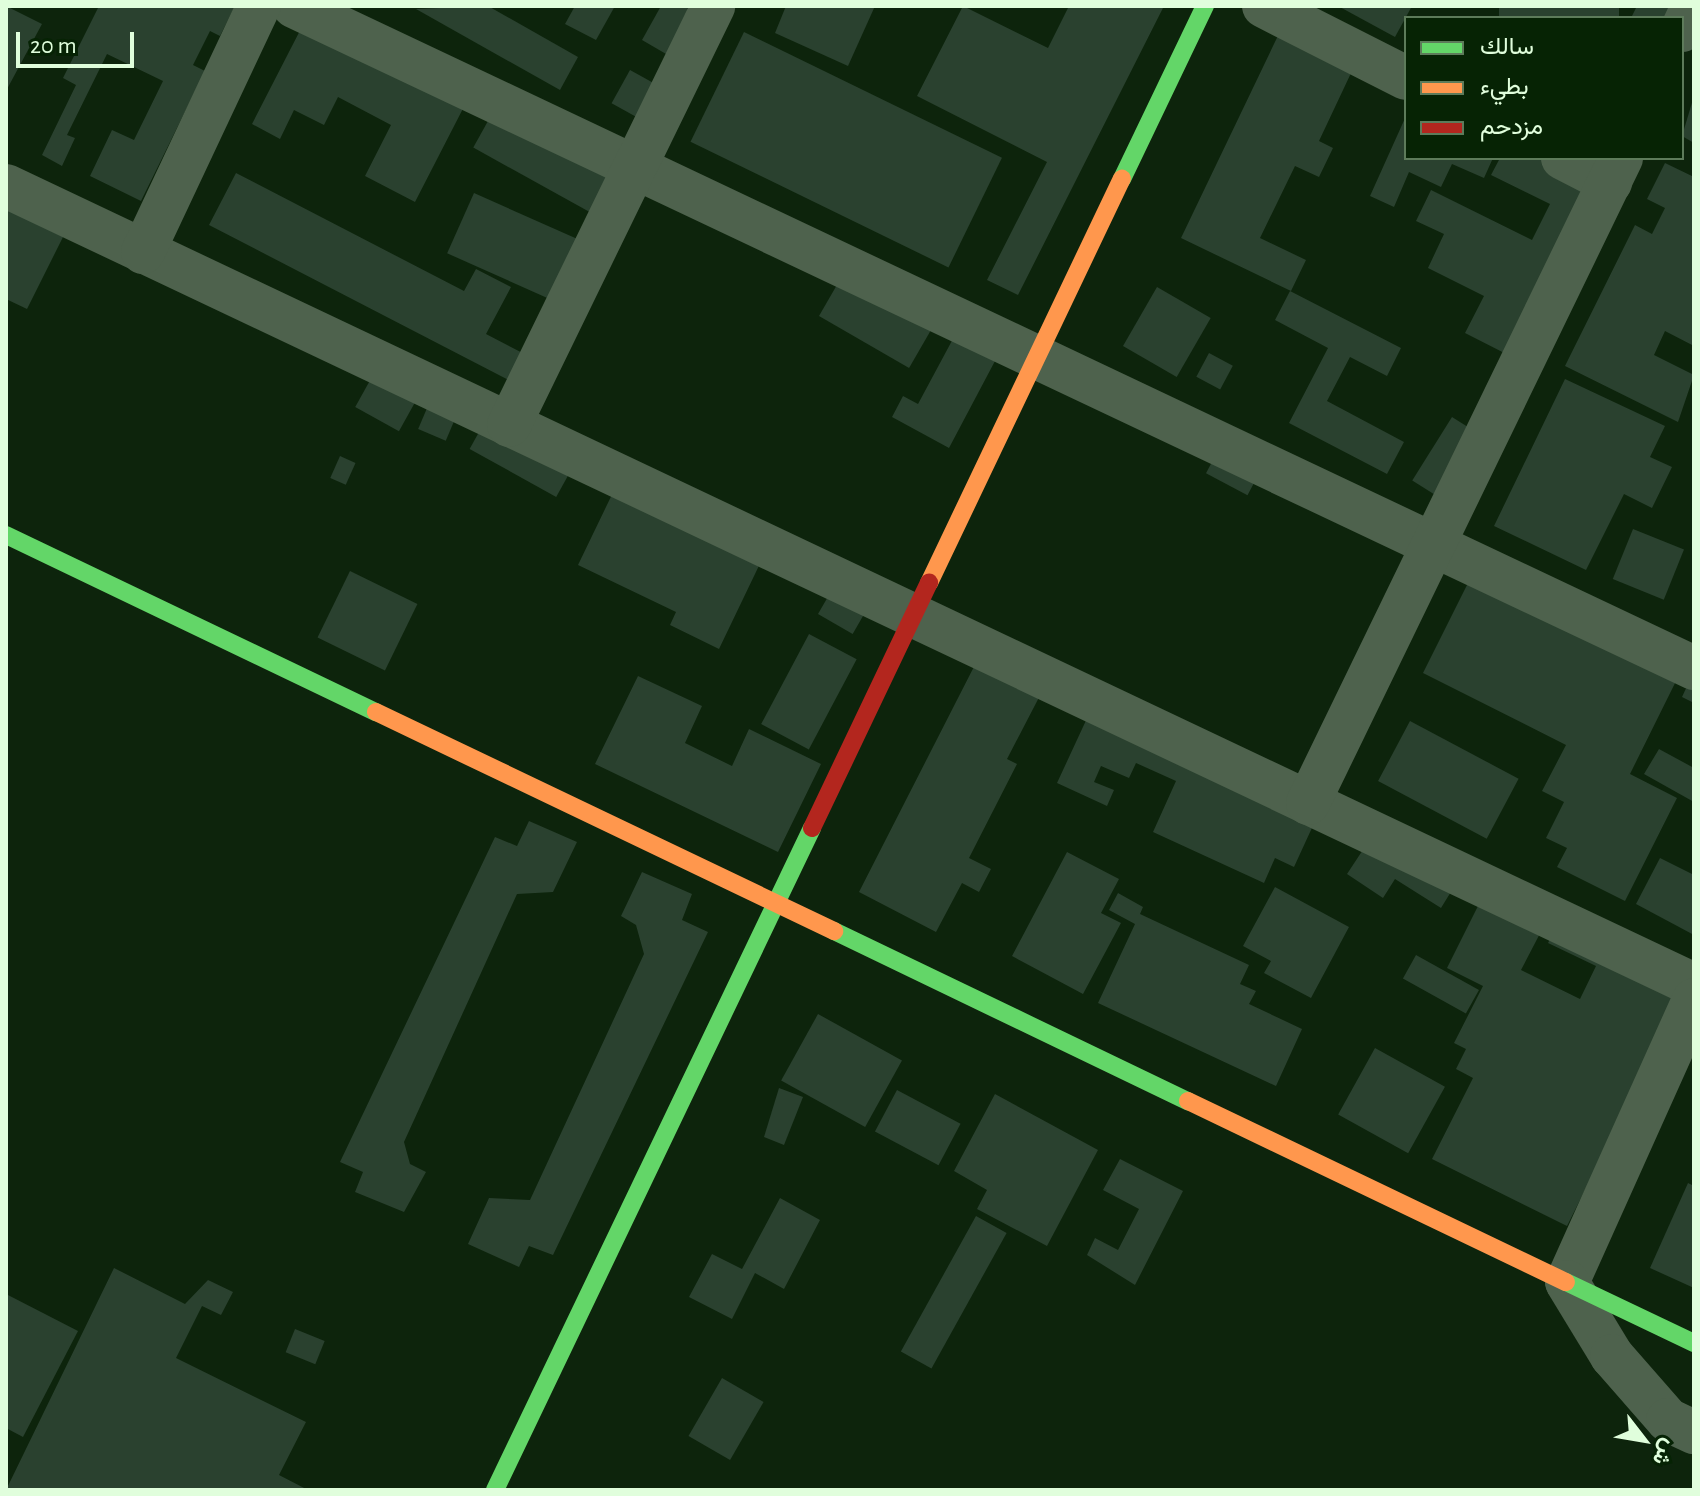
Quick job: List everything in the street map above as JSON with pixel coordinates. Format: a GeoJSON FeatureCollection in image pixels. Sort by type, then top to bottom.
{"type":"FeatureCollection","features":[{"type":"Feature","properties":{"kind":"street"},"geometry":{"type":"LineString","coordinates":[[143,252],[259,6]]}},
{"type":"Feature","properties":{"kind":"street"},"geometry":{"type":"LineString","coordinates":[[294,6],[1694,668]]}},
{"type":"Feature","properties":{"kind":"street"},"geometry":{"type":"LineString","coordinates":[[509,425],[713,6]]}},
{"type":"Feature","properties":{"kind":"street"},"geometry":{"type":"LineString","coordinates":[[495,1490],[774,902],[916,617],[1205,6]]}},
{"type":"Feature","properties":{"kind":"street"},"geometry":{"type":"LineString","coordinates":[[1264,6],[1404,77]]}},
{"type":"Feature","properties":{"kind":"street"},"geometry":{"type":"LineString","coordinates":[[1684,26],[1693,6]]}},
{"type":"Feature","properties":{"kind":"street"},"geometry":{"type":"LineString","coordinates":[[1308,803],[1438,546],[1616,170],[1572,160]]}},
{"type":"Feature","properties":{"kind":"street"},"geometry":{"type":"LineString","coordinates":[[6,186],[1694,985]]}},
{"type":"Feature","properties":{"kind":"street"},"geometry":{"type":"LineString","coordinates":[[6,535],[1694,1343]]}},
{"type":"Feature","properties":{"kind":"street"},"geometry":{"type":"LineString","coordinates":[[1567,1282],[1694,1000]]}},
{"type":"Feature","properties":{"kind":"street"},"geometry":{"type":"LineString","coordinates":[[1567,1282],[1612,1356],[1668,1420],[1694,1432]]}},
{"type":"Feature","properties":{"kind":"building"},"geometry":{"type":"Polygon","coordinates":[[[6,6],[42,24],[6,91],[6,6]]]}},
{"type":"Feature","properties":{"kind":"building"},"geometry":{"type":"Polygon","coordinates":[[[99,6],[235,6],[220,36],[210,31],[193,65],[205,71],[141,201],[90,176],[112,130],[134,140],[163,81],[107,54],[67,135],[75,138],[62,166],[42,155],[76,85],[63,78],[99,6]]]}},
{"type":"Feature","properties":{"kind":"building"},"geometry":{"type":"Polygon","coordinates":[[[488,6],[578,57],[560,90],[416,9],[488,6]]]}},
{"type":"Feature","properties":{"kind":"building"},"geometry":{"type":"Polygon","coordinates":[[[575,6],[615,6],[596,40],[565,24],[575,6]]]}},
{"type":"Feature","properties":{"kind":"building"},"geometry":{"type":"Polygon","coordinates":[[[661,6],[683,6],[710,21],[685,65],[642,40],[661,6]]]}},
{"type":"Feature","properties":{"kind":"building"},"geometry":{"type":"Polygon","coordinates":[[[786,6],[875,6],[848,66],[775,33],[786,6]]]}},
{"type":"Feature","properties":{"kind":"building"},"geometry":{"type":"Polygon","coordinates":[[[963,6],[1048,48],[1069,6],[1164,6],[1018,295],[987,280],[1047,162],[917,96],[963,6]]]}},
{"type":"Feature","properties":{"kind":"building"},"geometry":{"type":"Polygon","coordinates":[[[1338,6],[1412,6],[1395,37],[1338,6]]]}},
{"type":"Feature","properties":{"kind":"building"},"geometry":{"type":"Polygon","coordinates":[[[1499,6],[1619,6],[1619,16],[1499,16],[1499,6]]]}},
{"type":"Feature","properties":{"kind":"building"},"geometry":{"type":"Polygon","coordinates":[[[1637,6],[1686,6],[1680,16],[1632,16],[1637,6]]]}},
{"type":"Feature","properties":{"kind":"building"},"geometry":{"type":"Polygon","coordinates":[[[309,13],[470,95],[415,202],[365,176],[391,125],[338,97],[324,125],[294,110],[280,139],[252,124],[309,13]]]}},
{"type":"Feature","properties":{"kind":"building"},"geometry":{"type":"Polygon","coordinates":[[[1286,19],[1360,54],[1319,141],[1333,148],[1319,177],[1295,166],[1260,238],[1306,260],[1291,291],[1181,238],[1286,19]]]}},
{"type":"Feature","properties":{"kind":"building"},"geometry":{"type":"Polygon","coordinates":[[[744,32],[1002,158],[948,267],[691,142],[744,32]]]}},
{"type":"Feature","properties":{"kind":"building"},"geometry":{"type":"Polygon","coordinates":[[[630,70],[669,92],[651,125],[612,103],[630,70]]]}},
{"type":"Feature","properties":{"kind":"building"},"geometry":{"type":"Polygon","coordinates":[[[1694,96],[1694,143],[1684,137],[1694,96]]]}},
{"type":"Feature","properties":{"kind":"building"},"geometry":{"type":"Polygon","coordinates":[[[498,103],[627,175],[603,219],[473,148],[498,103]]]}},
{"type":"Feature","properties":{"kind":"building"},"geometry":{"type":"Polygon","coordinates":[[[1404,120],[1404,160],[1492,160],[1484,178],[1452,164],[1441,187],[1409,172],[1394,207],[1370,196],[1404,120]]]}},
{"type":"Feature","properties":{"kind":"building"},"geometry":{"type":"Polygon","coordinates":[[[1499,160],[1578,160],[1614,178],[1522,362],[1465,333],[1484,296],[1428,268],[1444,234],[1416,221],[1431,190],[1532,240],[1550,204],[1491,175],[1499,160]]]}},
{"type":"Feature","properties":{"kind":"building"},"geometry":{"type":"Polygon","coordinates":[[[1665,163],[1694,177],[1694,346],[1665,331],[1654,355],[1694,375],[1678,422],[1565,366],[1635,225],[1652,234],[1665,208],[1647,199],[1665,163]]]}},
{"type":"Feature","properties":{"kind":"building"},"geometry":{"type":"Polygon","coordinates":[[[236,173],[464,291],[476,269],[511,287],[486,334],[540,362],[526,389],[209,225],[236,173]]]}},
{"type":"Feature","properties":{"kind":"building"},"geometry":{"type":"Polygon","coordinates":[[[6,189],[71,221],[27,309],[6,299],[6,189]]]}},
{"type":"Feature","properties":{"kind":"building"},"geometry":{"type":"Polygon","coordinates":[[[474,193],[596,247],[569,307],[447,253],[474,193]]]}},
{"type":"Feature","properties":{"kind":"building"},"geometry":{"type":"Polygon","coordinates":[[[849,264],[939,316],[909,368],[819,316],[849,264]]]}},
{"type":"Feature","properties":{"kind":"building"},"geometry":{"type":"Polygon","coordinates":[[[1157,287],[1211,318],[1177,377],[1123,346],[1157,287]]]}},
{"type":"Feature","properties":{"kind":"building"},"geometry":{"type":"Polygon","coordinates":[[[1290,291],[1401,348],[1387,376],[1350,357],[1327,401],[1404,442],[1387,474],[1289,423],[1328,348],[1275,320],[1290,291]]]}},
{"type":"Feature","properties":{"kind":"building"},"geometry":{"type":"Polygon","coordinates":[[[962,322],[1004,344],[949,448],[892,417],[903,396],[918,404],[962,322]]]}},
{"type":"Feature","properties":{"kind":"building"},"geometry":{"type":"Polygon","coordinates":[[[1209,353],[1233,366],[1220,390],[1196,377],[1209,353]]]}},
{"type":"Feature","properties":{"kind":"building"},"geometry":{"type":"Polygon","coordinates":[[[378,366],[422,390],[399,431],[355,407],[378,366]]]}},
{"type":"Feature","properties":{"kind":"building"},"geometry":{"type":"Polygon","coordinates":[[[1565,379],[1665,426],[1650,457],[1672,467],[1652,508],[1624,494],[1586,570],[1494,526],[1565,379]]]}},
{"type":"Feature","properties":{"kind":"building"},"geometry":{"type":"Polygon","coordinates":[[[433,394],[461,406],[446,441],[418,429],[433,394]]]}},
{"type":"Feature","properties":{"kind":"building"},"geometry":{"type":"Polygon","coordinates":[[[489,414],[576,462],[556,497],[470,449],[489,414]]]}},
{"type":"Feature","properties":{"kind":"building"},"geometry":{"type":"Polygon","coordinates":[[[1452,417],[1484,437],[1444,501],[1412,481],[1452,417]]]}},
{"type":"Feature","properties":{"kind":"building"},"geometry":{"type":"Polygon","coordinates":[[[1221,445],[1262,467],[1247,495],[1206,473],[1221,445]]]}},
{"type":"Feature","properties":{"kind":"building"},"geometry":{"type":"Polygon","coordinates":[[[340,456],[356,463],[346,485],[330,478],[340,456]]]}},
{"type":"Feature","properties":{"kind":"building"},"geometry":{"type":"Polygon","coordinates":[[[619,480],[767,549],[719,649],[670,625],[676,612],[578,565],[619,480]]]}},
{"type":"Feature","properties":{"kind":"building"},"geometry":{"type":"Polygon","coordinates":[[[1633,529],[1684,550],[1664,600],[1613,579],[1633,529]]]}},
{"type":"Feature","properties":{"kind":"building"},"geometry":{"type":"Polygon","coordinates":[[[1477,565],[1683,667],[1630,774],[1677,798],[1625,901],[1557,867],[1567,848],[1546,838],[1564,802],[1542,791],[1566,745],[1423,673],[1477,565]]]}},
{"type":"Feature","properties":{"kind":"building"},"geometry":{"type":"Polygon","coordinates":[[[350,571],[417,604],[385,670],[318,638],[350,571]]]}},
{"type":"Feature","properties":{"kind":"building"},"geometry":{"type":"Polygon","coordinates":[[[837,581],[872,601],[853,634],[818,614],[837,581]]]}},
{"type":"Feature","properties":{"kind":"building"},"geometry":{"type":"Polygon","coordinates":[[[809,634],[857,659],[809,749],[761,724],[809,634]]]}},
{"type":"Feature","properties":{"kind":"building"},"geometry":{"type":"Polygon","coordinates":[[[983,649],[1047,682],[1007,759],[1017,764],[969,858],[991,869],[979,892],[962,883],[936,932],[859,892],[983,649]]]}},
{"type":"Feature","properties":{"kind":"building"},"geometry":{"type":"Polygon","coordinates":[[[1694,671],[1694,703],[1682,697],[1694,671]]]}},
{"type":"Feature","properties":{"kind":"building"},"geometry":{"type":"Polygon","coordinates":[[[638,676],[702,706],[685,743],[732,766],[749,729],[821,764],[778,852],[595,764],[638,676]]]}},
{"type":"Feature","properties":{"kind":"building"},"geometry":{"type":"Polygon","coordinates":[[[1095,701],[1322,806],[1294,867],[1275,858],[1264,883],[1153,832],[1176,781],[1136,763],[1129,778],[1101,766],[1094,782],[1114,790],[1107,806],[1057,783],[1095,701]]]}},
{"type":"Feature","properties":{"kind":"building"},"geometry":{"type":"Polygon","coordinates":[[[1410,721],[1519,779],[1487,839],[1378,781],[1410,721]]]}},
{"type":"Feature","properties":{"kind":"building"},"geometry":{"type":"Polygon","coordinates":[[[1659,749],[1694,768],[1694,802],[1644,774],[1659,749]]]}},
{"type":"Feature","properties":{"kind":"building"},"geometry":{"type":"Polygon","coordinates":[[[529,821],[577,842],[553,892],[517,894],[404,1142],[410,1164],[426,1172],[404,1212],[355,1192],[363,1172],[340,1162],[495,837],[517,846],[529,821]]]}},
{"type":"Feature","properties":{"kind":"building"},"geometry":{"type":"Polygon","coordinates":[[[1376,830],[1457,882],[1441,908],[1395,879],[1383,898],[1347,874],[1376,830]]]}},
{"type":"Feature","properties":{"kind":"building"},"geometry":{"type":"Polygon","coordinates":[[[1067,852],[1119,879],[1101,913],[1121,923],[1083,994],[1012,956],[1067,852]]]}},
{"type":"Feature","properties":{"kind":"building"},"geometry":{"type":"Polygon","coordinates":[[[1660,858],[1694,875],[1694,935],[1636,904],[1660,858]]]}},
{"type":"Feature","properties":{"kind":"building"},"geometry":{"type":"Polygon","coordinates":[[[642,872],[692,894],[682,920],[708,932],[553,1255],[529,1246],[519,1267],[468,1244],[489,1198],[530,1200],[644,954],[636,925],[621,916],[642,872]]]}},
{"type":"Feature","properties":{"kind":"building"},"geometry":{"type":"Polygon","coordinates":[[[1275,887],[1349,927],[1311,998],[1264,973],[1271,961],[1243,946],[1275,887]]]}},
{"type":"Feature","properties":{"kind":"building"},"geometry":{"type":"Polygon","coordinates":[[[1486,890],[1547,920],[1521,970],[1580,999],[1596,966],[1548,943],[1559,922],[1687,986],[1567,1226],[1432,1159],[1473,1078],[1456,1069],[1466,1049],[1454,1043],[1483,986],[1447,968],[1486,890]]]}},
{"type":"Feature","properties":{"kind":"building"},"geometry":{"type":"Polygon","coordinates":[[[1118,893],[1143,907],[1140,914],[1249,965],[1240,984],[1256,991],[1249,1004],[1302,1029],[1276,1086],[1098,1003],[1135,924],[1109,910],[1118,893]]]}},
{"type":"Feature","properties":{"kind":"building"},"geometry":{"type":"Polygon","coordinates":[[[1416,955],[1479,990],[1466,1014],[1403,979],[1416,955]]]}},
{"type":"Feature","properties":{"kind":"building"},"geometry":{"type":"Polygon","coordinates":[[[818,1014],[902,1061],[865,1127],[781,1080],[818,1014]]]}},
{"type":"Feature","properties":{"kind":"building"},"geometry":{"type":"Polygon","coordinates":[[[1375,1048],[1445,1087],[1408,1153],[1338,1114],[1375,1048]]]}},
{"type":"Feature","properties":{"kind":"building"},"geometry":{"type":"Polygon","coordinates":[[[779,1088],[803,1097],[784,1145],[764,1137],[779,1088]]]}},
{"type":"Feature","properties":{"kind":"building"},"geometry":{"type":"Polygon","coordinates":[[[897,1090],[961,1124],[939,1165],[875,1131],[897,1090]]]}},
{"type":"Feature","properties":{"kind":"building"},"geometry":{"type":"Polygon","coordinates":[[[995,1094],[1098,1150],[1047,1246],[977,1209],[987,1190],[954,1171],[995,1094]]]}},
{"type":"Feature","properties":{"kind":"building"},"geometry":{"type":"Polygon","coordinates":[[[1120,1159],[1183,1191],[1135,1285],[1087,1255],[1095,1238],[1118,1250],[1139,1209],[1103,1190],[1120,1159]]]}},
{"type":"Feature","properties":{"kind":"building"},"geometry":{"type":"Polygon","coordinates":[[[1688,1183],[1694,1186],[1694,1288],[1650,1268],[1688,1183]]]}},
{"type":"Feature","properties":{"kind":"building"},"geometry":{"type":"Polygon","coordinates":[[[780,1198],[820,1220],[784,1289],[755,1273],[732,1319],[689,1297],[712,1254],[742,1269],[780,1198]]]}},
{"type":"Feature","properties":{"kind":"building"},"geometry":{"type":"Polygon","coordinates":[[[976,1216],[1007,1233],[931,1369],[901,1352],[976,1216]]]}},
{"type":"Feature","properties":{"kind":"building"},"geometry":{"type":"Polygon","coordinates":[[[114,1268],[185,1304],[208,1280],[233,1292],[221,1315],[202,1306],[176,1358],[306,1422],[279,1475],[308,1490],[6,1490],[114,1268]]]}},
{"type":"Feature","properties":{"kind":"building"},"geometry":{"type":"Polygon","coordinates":[[[6,1294],[78,1331],[23,1437],[6,1428],[6,1294]]]}},
{"type":"Feature","properties":{"kind":"building"},"geometry":{"type":"Polygon","coordinates":[[[295,1329],[325,1341],[315,1364],[286,1352],[295,1329]]]}},
{"type":"Feature","properties":{"kind":"building"},"geometry":{"type":"Polygon","coordinates":[[[722,1378],[764,1402],[730,1460],[688,1436],[722,1378]]]}},
{"type":"Feature","properties":{"kind":"traffic: fast"},"geometry":{"type":"LineString","coordinates":[[1122,179],[1205,6]]}},
{"type":"Feature","properties":{"kind":"traffic: fast"},"geometry":{"type":"LineString","coordinates":[[6,535],[376,712]]}},
{"type":"Feature","properties":{"kind":"traffic: fast"},"geometry":{"type":"LineString","coordinates":[[495,1490],[812,828]]}},
{"type":"Feature","properties":{"kind":"traffic: fast"},"geometry":{"type":"LineString","coordinates":[[834,931],[1188,1101]]}},
{"type":"Feature","properties":{"kind":"traffic: fast"},"geometry":{"type":"LineString","coordinates":[[1566,1282],[1694,1343]]}},
{"type":"Feature","properties":{"kind":"traffic: slow"},"geometry":{"type":"LineString","coordinates":[[929,583],[1122,179]]}},
{"type":"Feature","properties":{"kind":"traffic: slow"},"geometry":{"type":"LineString","coordinates":[[376,712],[834,931]]}},
{"type":"Feature","properties":{"kind":"traffic: slow"},"geometry":{"type":"LineString","coordinates":[[1188,1101],[1566,1282]]}},
{"type":"Feature","properties":{"kind":"traffic: jam"},"geometry":{"type":"LineString","coordinates":[[812,828],[929,583]]}}]}
